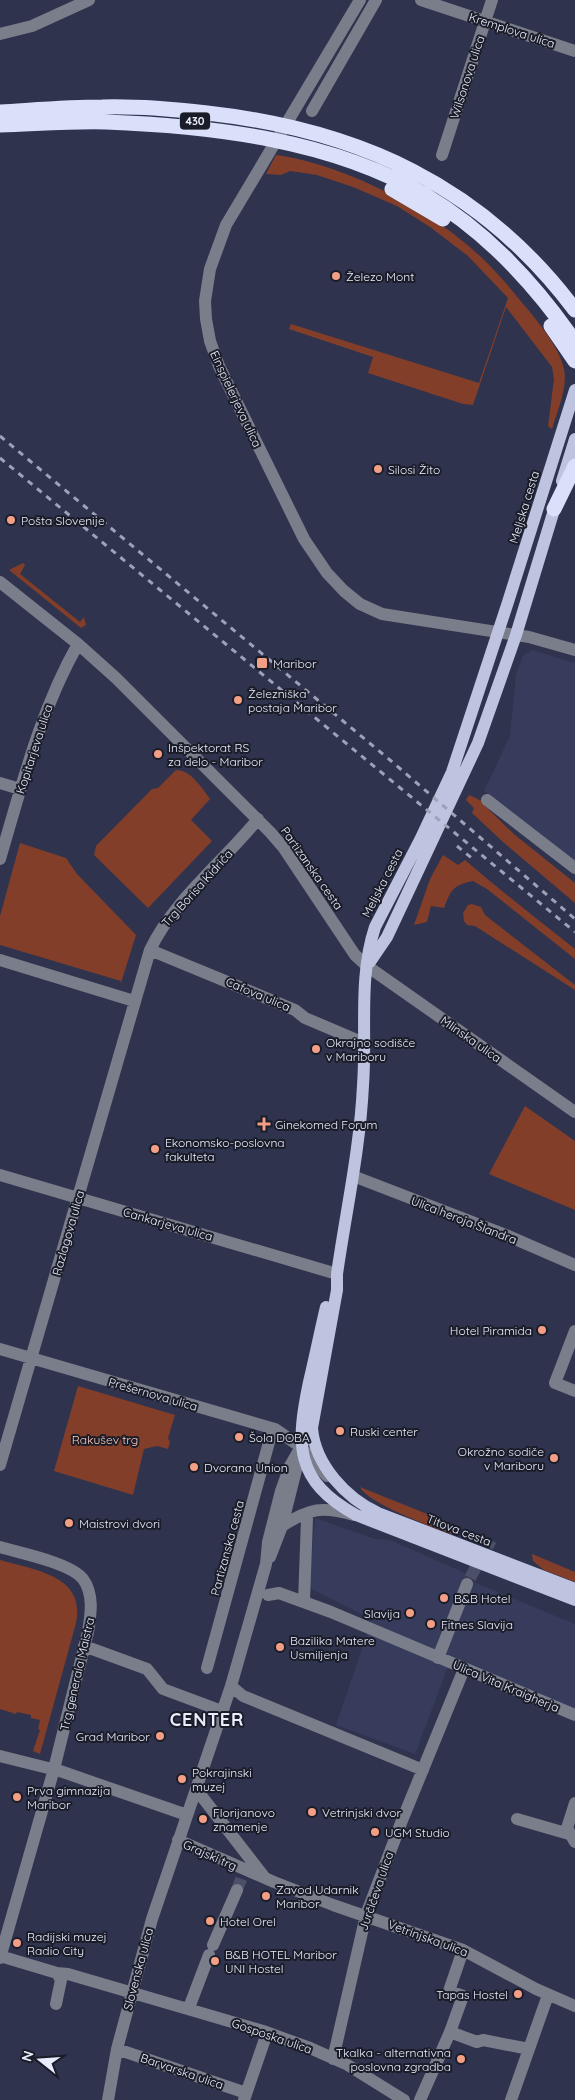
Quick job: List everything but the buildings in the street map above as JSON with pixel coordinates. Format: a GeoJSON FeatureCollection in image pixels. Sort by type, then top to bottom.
{"type":"FeatureCollection","features":[{"type":"Feature","properties":{"kind":"highway"},"geometry":{"type":"LineString","coordinates":[[22,111],[103,107],[171,109],[253,119],[290,127],[367,150],[408,167],[477,211],[518,245],[570,297],[575,310]]}},
{"type":"Feature","properties":{"kind":"highway","name":"430"},"geometry":{"type":"LineString","coordinates":[[0,112],[22,111],[210,122],[279,134],[327,146],[383,166],[449,201],[494,235],[575,342]]}},
{"type":"Feature","properties":{"kind":"highway","name":"430"},"geometry":{"type":"LineString","coordinates":[[0,126],[104,122],[210,130],[248,135],[325,154],[382,174],[424,195],[483,236],[544,287],[575,330]]}},
{"type":"Feature","properties":{"kind":"highway"},"geometry":{"type":"LineString","coordinates":[[54,124],[175,134],[245,143],[323,162],[379,183],[442,218],[485,251],[532,299],[575,361]]}},
{"type":"Feature","properties":{"kind":"highway"},"geometry":{"type":"LineString","coordinates":[[554,509],[575,466]]}},
{"type":"Feature","properties":{"kind":"main road","name":"Meljska cesta"},"geometry":{"type":"LineString","coordinates":[[368,966],[371,938],[375,927],[420,840],[452,772],[575,390]]}},
{"type":"Feature","properties":{"kind":"main road"},"geometry":{"type":"LineString","coordinates":[[314,1420],[337,1290],[337,1274],[363,1094],[363,1000],[368,966],[387,937],[478,743],[516,635],[575,439]]}},
{"type":"Feature","properties":{"kind":"main road"},"geometry":{"type":"LineString","coordinates":[[337,1274],[331,1286],[300,1428],[301,1447],[305,1464],[313,1479],[337,1503],[356,1515],[575,1600]]}},
{"type":"Feature","properties":{"kind":"main road","name":"Titova cesta"},"geometry":{"type":"LineString","coordinates":[[314,1420],[313,1433],[316,1444],[340,1486],[358,1502],[378,1513],[575,1589]]}},
{"type":"Feature","properties":{"kind":"street"},"geometry":{"type":"LineString","coordinates":[[0,34],[32,26],[89,0]]}},
{"type":"Feature","properties":{"kind":"street","name":"Einspielerjeva ulica"},"geometry":{"type":"LineString","coordinates":[[360,0],[257,174],[218,244],[209,276],[205,301],[210,341],[219,366],[304,539],[327,573],[360,604],[382,614],[516,635],[575,650]]}},
{"type":"Feature","properties":{"kind":"street"},"geometry":{"type":"LineString","coordinates":[[312,111],[376,0]]}},
{"type":"Feature","properties":{"kind":"street","name":"Kremplova ulica"},"geometry":{"type":"LineString","coordinates":[[421,0],[575,51]]}},
{"type":"Feature","properties":{"kind":"street","name":"Wilsonova ulica"},"geometry":{"type":"LineString","coordinates":[[442,155],[492,0]]}},
{"type":"Feature","properties":{"kind":"street","name":"Partizanska cesta"},"geometry":{"type":"LineString","coordinates":[[0,582],[78,644],[116,678],[258,820],[283,847],[356,955],[368,966]]}},
{"type":"Feature","properties":{"kind":"street","name":"Kopitarjeva ulica"},"geometry":{"type":"LineString","coordinates":[[0,859],[41,723],[56,684],[78,644]]}},
{"type":"Feature","properties":{"kind":"street"},"geometry":{"type":"LineString","coordinates":[[0,783],[20,789]]}},
{"type":"Feature","properties":{"kind":"street"},"geometry":{"type":"LineString","coordinates":[[486,800],[575,868]]}},
{"type":"Feature","properties":{"kind":"street","name":"Trg Borisa Kidriča"},"geometry":{"type":"LineString","coordinates":[[134,1001],[150,950],[163,925],[169,921],[194,890],[258,820]]}},
{"type":"Feature","properties":{"kind":"street","name":"Cafova ulica"},"geometry":{"type":"LineString","coordinates":[[150,950],[299,1012],[304,1018],[364,1043]]}},
{"type":"Feature","properties":{"kind":"street"},"geometry":{"type":"LineString","coordinates":[[0,960],[134,1001]]}},
{"type":"Feature","properties":{"kind":"street","name":"Mlinska ulica"},"geometry":{"type":"LineString","coordinates":[[368,966],[575,1112]]}},
{"type":"Feature","properties":{"kind":"street","name":"Razlagova ulica"},"geometry":{"type":"LineString","coordinates":[[0,1465],[32,1360],[134,1001]]}},
{"type":"Feature","properties":{"kind":"street","name":"Cankarjeva ulica"},"geometry":{"type":"LineString","coordinates":[[0,1175],[337,1274]]}},
{"type":"Feature","properties":{"kind":"street","name":"Ulica heroja Šlandra"},"geometry":{"type":"LineString","coordinates":[[352,1176],[506,1235],[575,1265]]}},
{"type":"Feature","properties":{"kind":"street"},"geometry":{"type":"LineString","coordinates":[[575,1331],[555,1383],[575,1391]]}},
{"type":"Feature","properties":{"kind":"street","name":"Prešernova ulica"},"geometry":{"type":"LineString","coordinates":[[0,1349],[32,1360],[268,1426],[282,1432],[301,1447]]}},
{"type":"Feature","properties":{"kind":"street"},"geometry":{"type":"LineString","coordinates":[[314,1420],[290,1466],[281,1492],[268,1542],[266,1564],[231,1686],[243,1696],[423,1770]]}},
{"type":"Feature","properties":{"kind":"street","name":"Partizanska cesta"},"geometry":{"type":"LineString","coordinates":[[207,1668],[271,1435]]}},
{"type":"Feature","properties":{"kind":"street"},"geometry":{"type":"LineString","coordinates":[[266,1564],[275,1549],[282,1526],[296,1476],[301,1447]]}},
{"type":"Feature","properties":{"kind":"street","name":"Titova cesta"},"geometry":{"type":"LineString","coordinates":[[301,1447],[328,1478],[340,1486]]}},
{"type":"Feature","properties":{"kind":"street"},"geometry":{"type":"LineString","coordinates":[[282,1526],[299,1515],[319,1509],[356,1515]]}},
{"type":"Feature","properties":{"kind":"street"},"geometry":{"type":"LineString","coordinates":[[268,1596],[279,1593],[304,1601],[307,1519]]}},
{"type":"Feature","properties":{"kind":"street","name":"Trg generala Maistra"},"geometry":{"type":"LineString","coordinates":[[0,1547],[53,1562],[75,1572],[82,1577],[92,1608],[54,1770],[0,1957]]}},
{"type":"Feature","properties":{"kind":"street","name":"Ulica Vita Kraigherja"},"geometry":{"type":"LineString","coordinates":[[438,1658],[467,1584]]}},
{"type":"Feature","properties":{"kind":"street","name":"Ulica Vita Kraigherja"},"geometry":{"type":"LineString","coordinates":[[304,1601],[438,1658],[460,1670],[575,1715]]}},
{"type":"Feature","properties":{"kind":"street"},"geometry":{"type":"LineString","coordinates":[[84,1646],[147,1669],[163,1689],[222,1711]]}},
{"type":"Feature","properties":{"kind":"street","name":"Jurčičeva ulica"},"geometry":{"type":"LineString","coordinates":[[333,2059],[366,1915],[460,1670]]}},
{"type":"Feature","properties":{"kind":"street","name":"Grajski trg"},"geometry":{"type":"LineString","coordinates":[[231,1686],[178,1840],[244,1872],[270,1880]]}},
{"type":"Feature","properties":{"kind":"street"},"geometry":{"type":"LineString","coordinates":[[0,1756],[54,1770],[187,1814]]}},
{"type":"Feature","properties":{"kind":"street","name":"Grajski trg"},"geometry":{"type":"LineString","coordinates":[[196,1789],[270,1880]]}},
{"type":"Feature","properties":{"kind":"street"},"geometry":{"type":"LineString","coordinates":[[572,1838],[567,1822],[575,1803]]}},
{"type":"Feature","properties":{"kind":"street"},"geometry":{"type":"LineString","coordinates":[[520,1820],[572,1838]]}},
{"type":"Feature","properties":{"kind":"street","name":"Slovenska ulica"},"geometry":{"type":"LineString","coordinates":[[108,2100],[117,2049],[132,1992],[152,1919],[178,1840]]}},
{"type":"Feature","properties":{"kind":"street","name":"Vetrinjska ulica"},"geometry":{"type":"LineString","coordinates":[[270,1880],[463,1950],[548,1995],[575,2006]]}},
{"type":"Feature","properties":{"kind":"street"},"geometry":{"type":"LineString","coordinates":[[190,2005],[237,1890]]}},
{"type":"Feature","properties":{"kind":"street"},"geometry":{"type":"LineString","coordinates":[[420,2100],[450,2032],[463,1996],[449,1991],[463,1950]]}},
{"type":"Feature","properties":{"kind":"street","name":"Gosposka ulica"},"geometry":{"type":"LineString","coordinates":[[0,1957],[57,1973],[68,1974],[267,2032],[346,2064],[404,2100]]}},
{"type":"Feature","properties":{"kind":"street"},"geometry":{"type":"LineString","coordinates":[[56,2004],[61,1980],[57,1973]]}},
{"type":"Feature","properties":{"kind":"street"},"geometry":{"type":"LineString","coordinates":[[511,2100],[548,1995]]}},
{"type":"Feature","properties":{"kind":"street"},"geometry":{"type":"LineString","coordinates":[[245,2097],[267,2032]]}},
{"type":"Feature","properties":{"kind":"street"},"geometry":{"type":"LineString","coordinates":[[450,2032],[476,2042],[484,2040],[530,2049]]}},
{"type":"Feature","properties":{"kind":"street","name":"Barvarska ulica"},"geometry":{"type":"LineString","coordinates":[[117,2049],[245,2097]]}},
{"type":"Feature","properties":{"kind":"shaded area"},"geometry":{"type":"Polygon","coordinates":[[[532,650],[575,663],[575,861],[484,791],[510,736],[516,674],[523,656],[532,650]]]}},
{"type":"Feature","properties":{"kind":"shaded area"},"geometry":{"type":"Polygon","coordinates":[[[315,1518],[375,1539],[390,1540],[463,1572],[474,1582],[575,1624],[575,1710],[451,1659],[415,1754],[336,1725],[372,1619],[309,1588],[315,1518]]]}},
{"type":"Feature","properties":{"kind":"green space"},"geometry":{"type":"Polygon","coordinates":[[[276,155],[330,168],[386,192],[438,222],[461,239],[487,263],[542,327],[562,361],[565,384],[552,429],[548,426],[554,379],[552,367],[506,307],[473,405],[463,404],[368,373],[373,357],[289,329],[291,324],[479,383],[508,298],[468,256],[430,227],[397,206],[353,187],[317,175],[290,171],[281,175],[266,174],[276,155]]]}},
{"type":"Feature","properties":{"kind":"green space"},"geometry":{"type":"Polygon","coordinates":[[[23,563],[25,565],[20,574],[80,622],[84,617],[86,625],[81,628],[9,570],[23,563]]]}},
{"type":"Feature","properties":{"kind":"green space"},"geometry":{"type":"Polygon","coordinates":[[[176,770],[191,776],[210,799],[191,820],[212,841],[148,908],[94,855],[96,846],[152,789],[158,788],[176,770]]]}},
{"type":"Feature","properties":{"kind":"green space"},"geometry":{"type":"Polygon","coordinates":[[[469,795],[486,803],[485,806],[515,835],[575,883],[575,903],[472,813],[474,808],[466,800],[469,795]]]}},
{"type":"Feature","properties":{"kind":"green space"},"geometry":{"type":"Polygon","coordinates":[[[20,843],[66,858],[77,874],[136,935],[120,986],[121,981],[0,945],[0,916],[20,843]]]}},
{"type":"Feature","properties":{"kind":"green space"},"geometry":{"type":"Polygon","coordinates":[[[443,855],[458,865],[465,860],[575,949],[575,959],[487,889],[473,881],[461,884],[454,889],[444,908],[431,906],[427,922],[414,925],[430,879],[443,855]]]}},
{"type":"Feature","properties":{"kind":"green space"},"geometry":{"type":"Polygon","coordinates":[[[472,904],[481,907],[485,915],[575,985],[575,990],[475,926],[467,925],[464,921],[463,913],[468,905],[472,904]]]}},
{"type":"Feature","properties":{"kind":"green space"},"geometry":{"type":"Polygon","coordinates":[[[525,1106],[575,1141],[575,1210],[489,1174],[525,1106]]]}},
{"type":"Feature","properties":{"kind":"green space","name":"Rakušev trg"},"geometry":{"type":"Polygon","coordinates":[[[78,1386],[175,1415],[168,1438],[170,1442],[168,1449],[157,1446],[144,1449],[133,1495],[54,1471],[78,1386]]]}},
{"type":"Feature","properties":{"kind":"green space"},"geometry":{"type":"Polygon","coordinates":[[[360,1487],[447,1522],[455,1527],[452,1534],[387,1507],[365,1493],[360,1487]]]}},
{"type":"Feature","properties":{"kind":"green space"},"geometry":{"type":"Polygon","coordinates":[[[532,1554],[575,1572],[575,1582],[544,1570],[533,1561],[532,1554]]]}},
{"type":"Feature","properties":{"kind":"green space"},"geometry":{"type":"Polygon","coordinates":[[[0,1560],[28,1567],[54,1577],[73,1594],[77,1607],[76,1623],[40,1754],[33,1751],[40,1730],[38,1729],[40,1720],[31,1718],[31,1715],[17,1712],[16,1714],[0,1709],[0,1560]]]}},
{"type":"Feature","properties":{"kind":"tunnel"},"geometry":{"type":"LineString","coordinates":[[470,1578],[491,1540]]}},
{"type":"Feature","properties":{"kind":"tunnel"},"geometry":{"type":"LineString","coordinates":[[237,1890],[243,1874]]}},
{"type":"Feature","properties":{"kind":"railway"},"geometry":{"type":"LineString","coordinates":[[0,436],[390,760],[575,919]]}},
{"type":"Feature","properties":{"kind":"railway"},"geometry":{"type":"LineString","coordinates":[[0,458],[575,932]]}},
{"type":"Feature","properties":{"kind":"railway"},"geometry":{"type":"LineString","coordinates":[[457,846],[474,860]]}},
{"type":"Feature","properties":{"kind":"place","name":"Železo Mont"},"geometry":{"type":"Point","coordinates":[336,276]}},
{"type":"Feature","properties":{"kind":"place","name":"Silosi Žito"},"geometry":{"type":"Point","coordinates":[378,469]}},
{"type":"Feature","properties":{"kind":"place","name":"Pošta Slovenije"},"geometry":{"type":"Point","coordinates":[11,520]}},
{"type":"Feature","properties":{"kind":"place","name":"Maribor"},"geometry":{"type":"Point","coordinates":[262,663]}},
{"type":"Feature","properties":{"kind":"place","name":"Železniška postaja Maribor"},"geometry":{"type":"Point","coordinates":[238,700]}},
{"type":"Feature","properties":{"kind":"place","name":"Inšpektorat RS za delo - Maribor"},"geometry":{"type":"Point","coordinates":[158,754]}},
{"type":"Feature","properties":{"kind":"place","name":"Okrajno sodišče v Mariboru"},"geometry":{"type":"Point","coordinates":[316,1049]}},
{"type":"Feature","properties":{"kind":"place","name":"Ginekomed Forum"},"geometry":{"type":"Point","coordinates":[264,1124]}},
{"type":"Feature","properties":{"kind":"place","name":"Ekonomsko-poslovna fakulteta"},"geometry":{"type":"Point","coordinates":[155,1149]}},
{"type":"Feature","properties":{"kind":"place","name":"Hotel Piramida"},"geometry":{"type":"Point","coordinates":[542,1330]}},
{"type":"Feature","properties":{"kind":"place","name":"Ruski center"},"geometry":{"type":"Point","coordinates":[340,1431]}},
{"type":"Feature","properties":{"kind":"place","name":"Šola DOBA"},"geometry":{"type":"Point","coordinates":[239,1437]}},
{"type":"Feature","properties":{"kind":"place","name":"Okrožno sodiče v Mariboru"},"geometry":{"type":"Point","coordinates":[554,1458]}},
{"type":"Feature","properties":{"kind":"place","name":"Dvorana Union"},"geometry":{"type":"Point","coordinates":[194,1467]}},
{"type":"Feature","properties":{"kind":"place","name":"Maistrovi dvori"},"geometry":{"type":"Point","coordinates":[69,1523]}},
{"type":"Feature","properties":{"kind":"place","name":"B&B Hotel"},"geometry":{"type":"Point","coordinates":[444,1598]}},
{"type":"Feature","properties":{"kind":"place","name":"Slavija"},"geometry":{"type":"Point","coordinates":[410,1613]}},
{"type":"Feature","properties":{"kind":"place","name":"Fitnes Slavija"},"geometry":{"type":"Point","coordinates":[431,1624]}},
{"type":"Feature","properties":{"kind":"place","name":"Bazilika Matere Usmiljenja"},"geometry":{"type":"Point","coordinates":[280,1647]}},
{"type":"Feature","properties":{"kind":"place","name":"Grad Maribor"},"geometry":{"type":"Point","coordinates":[160,1736]}},
{"type":"Feature","properties":{"kind":"place","name":"Pokrajinski muzej"},"geometry":{"type":"Point","coordinates":[182,1779]}},
{"type":"Feature","properties":{"kind":"place","name":"Prva gimnazija Maribor"},"geometry":{"type":"Point","coordinates":[17,1797]}},
{"type":"Feature","properties":{"kind":"place","name":"Vetrinjski dvor"},"geometry":{"type":"Point","coordinates":[312,1812]}},
{"type":"Feature","properties":{"kind":"place","name":"Florijanovo znamenje"},"geometry":{"type":"Point","coordinates":[203,1819]}},
{"type":"Feature","properties":{"kind":"place","name":"UGM Studio"},"geometry":{"type":"Point","coordinates":[375,1832]}},
{"type":"Feature","properties":{"kind":"place","name":"Zavod Udarnik Maribor"},"geometry":{"type":"Point","coordinates":[266,1896]}},
{"type":"Feature","properties":{"kind":"place","name":"Hotel Orel"},"geometry":{"type":"Point","coordinates":[210,1921]}},
{"type":"Feature","properties":{"kind":"place","name":"Radijski muzej Radio City"},"geometry":{"type":"Point","coordinates":[17,1943]}},
{"type":"Feature","properties":{"kind":"place","name":"B&B HOTEL Maribor UNI Hostel"},"geometry":{"type":"Point","coordinates":[215,1961]}},
{"type":"Feature","properties":{"kind":"place","name":"Tapas Hostel"},"geometry":{"type":"Point","coordinates":[518,1994]}},
{"type":"Feature","properties":{"kind":"place","name":"Tkalka - alternativna poslovna zgradba"},"geometry":{"type":"Point","coordinates":[461,2059]}},
{"type":"Feature","properties":{"kind":"district","name":"CENTER"},"geometry":{"type":"Point","coordinates":[207,1719]}}]}
